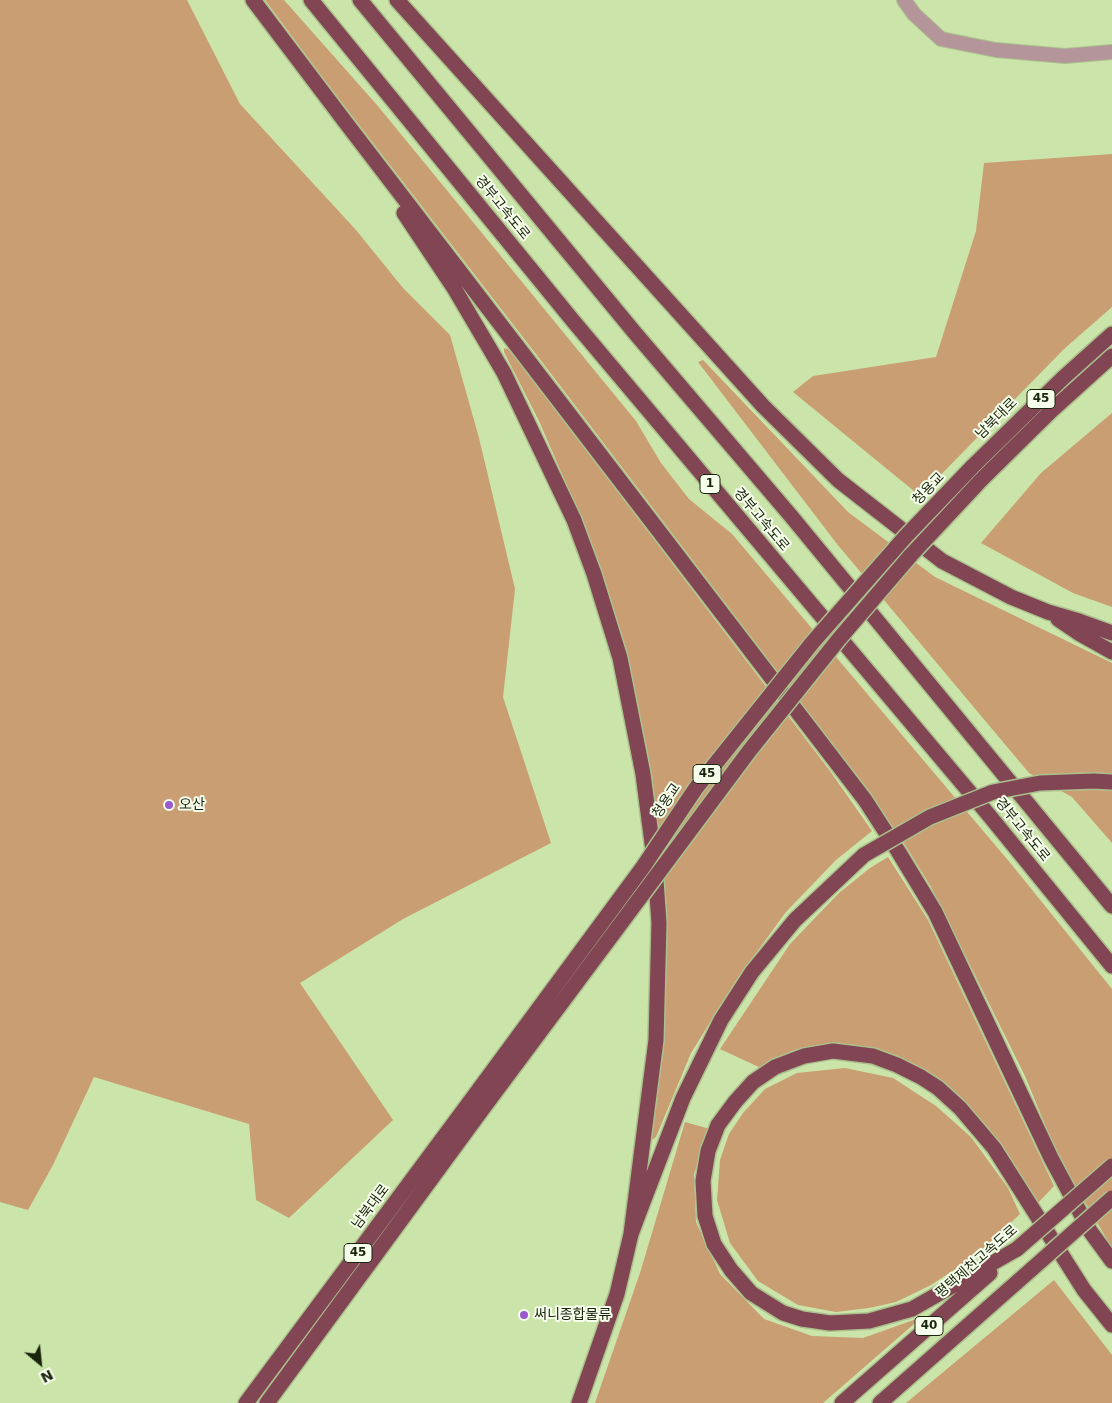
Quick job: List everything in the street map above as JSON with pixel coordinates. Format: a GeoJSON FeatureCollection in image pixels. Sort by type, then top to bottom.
{"type":"FeatureCollection","features":[{"type":"Feature","properties":{"kind":"highway"},"geometry":{"type":"LineString","coordinates":[[254,0],[343,120],[870,808],[936,912],[1051,1158],[1090,1231],[1112,1261]]}},
{"type":"Feature","properties":{"kind":"highway","name":"경부고속도로"},"geometry":{"type":"LineString","coordinates":[[311,0],[574,322],[982,807],[1112,966]]}},
{"type":"Feature","properties":{"kind":"highway","name":"경부고속도로"},"geometry":{"type":"LineString","coordinates":[[360,0],[635,333],[785,509],[1112,906]]}},
{"type":"Feature","properties":{"kind":"highway"},"geometry":{"type":"LineString","coordinates":[[397,0],[763,406],[838,480],[942,561],[1011,597],[1048,612],[1112,633]]}},
{"type":"Feature","properties":{"kind":"highway"},"geometry":{"type":"LineString","coordinates":[[343,120],[386,188],[454,288],[504,373],[574,520],[594,574],[620,658],[643,774],[655,866],[659,923],[656,1040],[632,1234]]}},
{"type":"Feature","properties":{"kind":"highway","name":"남북대로"},"geometry":{"type":"LineString","coordinates":[[977,473],[1063,378],[1112,334]]}},
{"type":"Feature","properties":{"kind":"highway","name":"45"},"geometry":{"type":"LineString","coordinates":[[267,1403],[475,1107],[750,750],[838,639],[911,555],[977,473],[1051,411],[1112,356]]}},
{"type":"Feature","properties":{"kind":"highway","name":"청용교"},"geometry":{"type":"LineString","coordinates":[[475,1107],[696,788],[812,643],[906,536],[977,473]]}},
{"type":"Feature","properties":{"kind":"highway"},"geometry":{"type":"LineString","coordinates":[[1048,612],[1080,634],[1112,652]]}},
{"type":"Feature","properties":{"kind":"highway"},"geometry":{"type":"LineString","coordinates":[[579,1403],[617,1294],[632,1234],[683,1098],[721,1020],[752,972],[795,920],[864,854],[930,817],[993,792],[1040,783],[1094,780],[1112,782]]}},
{"type":"Feature","properties":{"kind":"highway"},"geometry":{"type":"LineString","coordinates":[[1017,1249],[920,1305],[895,1314],[869,1321],[830,1323],[802,1319],[783,1313],[751,1293],[730,1270],[714,1244],[705,1216],[703,1181],[708,1151],[718,1125],[735,1102],[753,1082],[775,1067],[804,1056],[833,1051],[873,1056],[897,1065],[938,1088],[960,1108],[994,1148],[1084,1290],[1112,1325]]}},
{"type":"Feature","properties":{"kind":"highway","name":"남북대로"},"geometry":{"type":"LineString","coordinates":[[246,1403],[475,1107]]}},
{"type":"Feature","properties":{"kind":"highway","name":"평택제천고속도로"},"geometry":{"type":"LineString","coordinates":[[842,1403],[1112,1166]]}},
{"type":"Feature","properties":{"kind":"highway","name":"40"},"geometry":{"type":"LineString","coordinates":[[880,1403],[1112,1198]]}},
{"type":"Feature","properties":{"kind":"street"},"geometry":{"type":"LineString","coordinates":[[904,0],[914,14],[941,39],[996,50],[1057,55],[1112,52]]}},
{"type":"Feature","properties":{"kind":"shaded area"},"geometry":{"type":"Polygon","coordinates":[[[0,0],[187,0],[240,104],[356,230],[403,288],[450,335],[479,438],[515,589],[503,697],[551,843],[403,919],[300,983],[393,1120],[289,1218],[256,1200],[249,1124],[94,1077],[53,1165],[28,1210],[0,1202],[0,0]]]}},
{"type":"Feature","properties":{"kind":"shaded area"},"geometry":{"type":"Polygon","coordinates":[[[265,0],[284,0],[377,105],[636,421],[661,463],[689,499],[732,534],[1012,865],[1112,989],[1112,1248],[1058,1156],[1025,1076],[931,887],[904,843],[839,753],[265,0]]]}},
{"type":"Feature","properties":{"kind":"shaded area"},"geometry":{"type":"Polygon","coordinates":[[[1112,154],[1112,307],[1064,349],[920,496],[793,392],[813,376],[936,357],[976,231],[984,163],[1112,154]]]}},
{"type":"Feature","properties":{"kind":"shaded area"},"geometry":{"type":"Polygon","coordinates":[[[504,348],[510,350],[830,771],[872,831],[836,860],[786,912],[737,979],[691,1053],[656,1137],[652,1140],[650,1135],[662,1029],[667,932],[641,725],[614,613],[582,520],[539,421],[504,352],[504,348]]]}},
{"type":"Feature","properties":{"kind":"shaded area"},"geometry":{"type":"Polygon","coordinates":[[[703,360],[848,512],[935,577],[1112,663],[1112,843],[1072,797],[1029,773],[837,544],[698,362],[703,360]]]}},
{"type":"Feature","properties":{"kind":"shaded area"},"geometry":{"type":"Polygon","coordinates":[[[1112,413],[1112,607],[1073,593],[981,543],[1041,473],[1112,413]]]}},
{"type":"Feature","properties":{"kind":"shaded area"},"geometry":{"type":"Polygon","coordinates":[[[888,857],[928,920],[1054,1186],[1037,1204],[909,1063],[857,1046],[816,1046],[763,1069],[720,1049],[790,944],[839,893],[870,868],[888,857]]]}},
{"type":"Feature","properties":{"kind":"shaded area"},"geometry":{"type":"Polygon","coordinates":[[[845,1068],[893,1078],[936,1106],[971,1137],[1008,1188],[1020,1214],[986,1246],[931,1285],[896,1302],[836,1312],[798,1305],[758,1281],[730,1243],[717,1200],[720,1160],[729,1134],[743,1113],[765,1089],[797,1073],[845,1068]]]}},
{"type":"Feature","properties":{"kind":"shaded area"},"geometry":{"type":"Polygon","coordinates":[[[685,1122],[710,1129],[694,1174],[696,1222],[720,1274],[764,1319],[812,1336],[863,1338],[922,1317],[823,1403],[595,1403],[640,1273],[685,1122]]]}},
{"type":"Feature","properties":{"kind":"shaded area"},"geometry":{"type":"Polygon","coordinates":[[[1054,1280],[1112,1355],[1112,1403],[906,1403],[1054,1280]]]}},
{"type":"Feature","properties":{"kind":"place","name":"오산"},"geometry":{"type":"Point","coordinates":[169,805]}},
{"type":"Feature","properties":{"kind":"place","name":"써니종합물류"},"geometry":{"type":"Point","coordinates":[524,1315]}}]}
